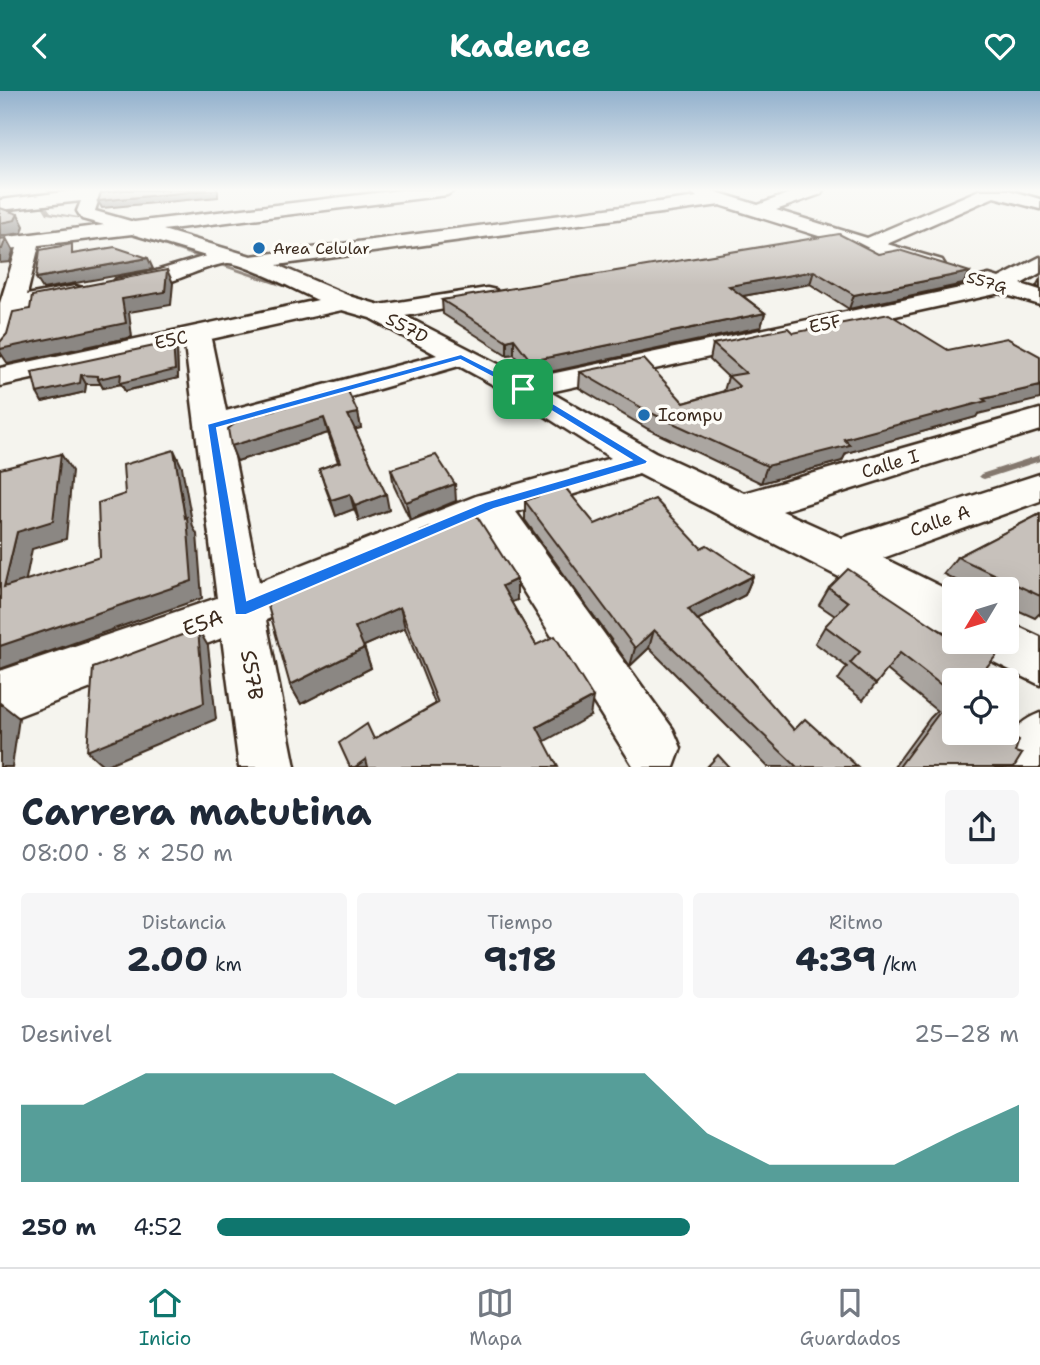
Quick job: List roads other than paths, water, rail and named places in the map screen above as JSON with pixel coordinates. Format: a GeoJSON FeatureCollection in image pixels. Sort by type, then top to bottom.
{"type":"FeatureCollection","features":[{"type":"Feature","properties":{"kind":"street"},"geometry":{"type":"LineString","coordinates":[[0,347],[12,305],[40,237],[64,222]]}},
{"type":"Feature","properties":{"kind":"street","name":"S57D"},"geometry":{"type":"LineString","coordinates":[[123,222],[130,227],[239,259],[343,302],[379,313],[523,389],[642,461],[840,556],[942,610]]}},
{"type":"Feature","properties":{"kind":"street"},"geometry":{"type":"LineString","coordinates":[[0,244],[177,222]]}},
{"type":"Feature","properties":{"kind":"street"},"geometry":{"type":"LineString","coordinates":[[12,305],[239,259],[541,222]]}},
{"type":"Feature","properties":{"kind":"street","name":"S57G"},"geometry":{"type":"LineString","coordinates":[[796,222],[1040,298]]}},
{"type":"Feature","properties":{"kind":"street"},"geometry":{"type":"LineString","coordinates":[[869,244],[921,222]]}},
{"type":"Feature","properties":{"kind":"street"},"geometry":{"type":"LineString","coordinates":[[787,245],[842,236]]}},
{"type":"Feature","properties":{"kind":"street","name":"E5F"},"geometry":{"type":"LineString","coordinates":[[523,389],[1001,286],[1040,264]]}},
{"type":"Feature","properties":{"kind":"street"},"geometry":{"type":"LineString","coordinates":[[379,313],[515,291]]}},
{"type":"Feature","properties":{"kind":"street","name":"E5C"},"geometry":{"type":"LineString","coordinates":[[0,377],[343,302]]}},
{"type":"Feature","properties":{"kind":"street","name":"S57B"},"geometry":{"type":"LineString","coordinates":[[197,334],[267,767]]}},
{"type":"Feature","properties":{"kind":"street"},"geometry":{"type":"LineString","coordinates":[[211,426],[461,357]]}},
{"type":"Feature","properties":{"kind":"street","name":"Calle I"},"geometry":{"type":"LineString","coordinates":[[740,509],[1040,419]]}},
{"type":"Feature","properties":{"kind":"street","name":"E5A"},"geometry":{"type":"LineString","coordinates":[[0,697],[241,610],[490,506],[642,461]]}},
{"type":"Feature","properties":{"kind":"street","name":"Calle A"},"geometry":{"type":"LineString","coordinates":[[840,556],[1040,487]]}},
{"type":"Feature","properties":{"kind":"street"},"geometry":{"type":"LineString","coordinates":[[490,506],[653,748]]}},
{"type":"Feature","properties":{"kind":"street"},"geometry":{"type":"LineString","coordinates":[[1019,651],[1040,662]]}},
{"type":"Feature","properties":{"kind":"street"},"geometry":{"type":"LineString","coordinates":[[1024,767],[1040,740]]}},
{"type":"Feature","properties":{"kind":"waterway"},"geometry":{"type":"LineString","coordinates":[[123,231],[309,294]]}},
{"type":"Feature","properties":{"kind":"waterway"},"geometry":{"type":"LineString","coordinates":[[984,476],[1040,458]]}},
{"type":"Feature","properties":{"kind":"place","name":"Area Celular"},"geometry":{"type":"Point","coordinates":[259,248]}},
{"type":"Feature","properties":{"kind":"place","name":"Icompu"},"geometry":{"type":"Point","coordinates":[644,415]}}]}
